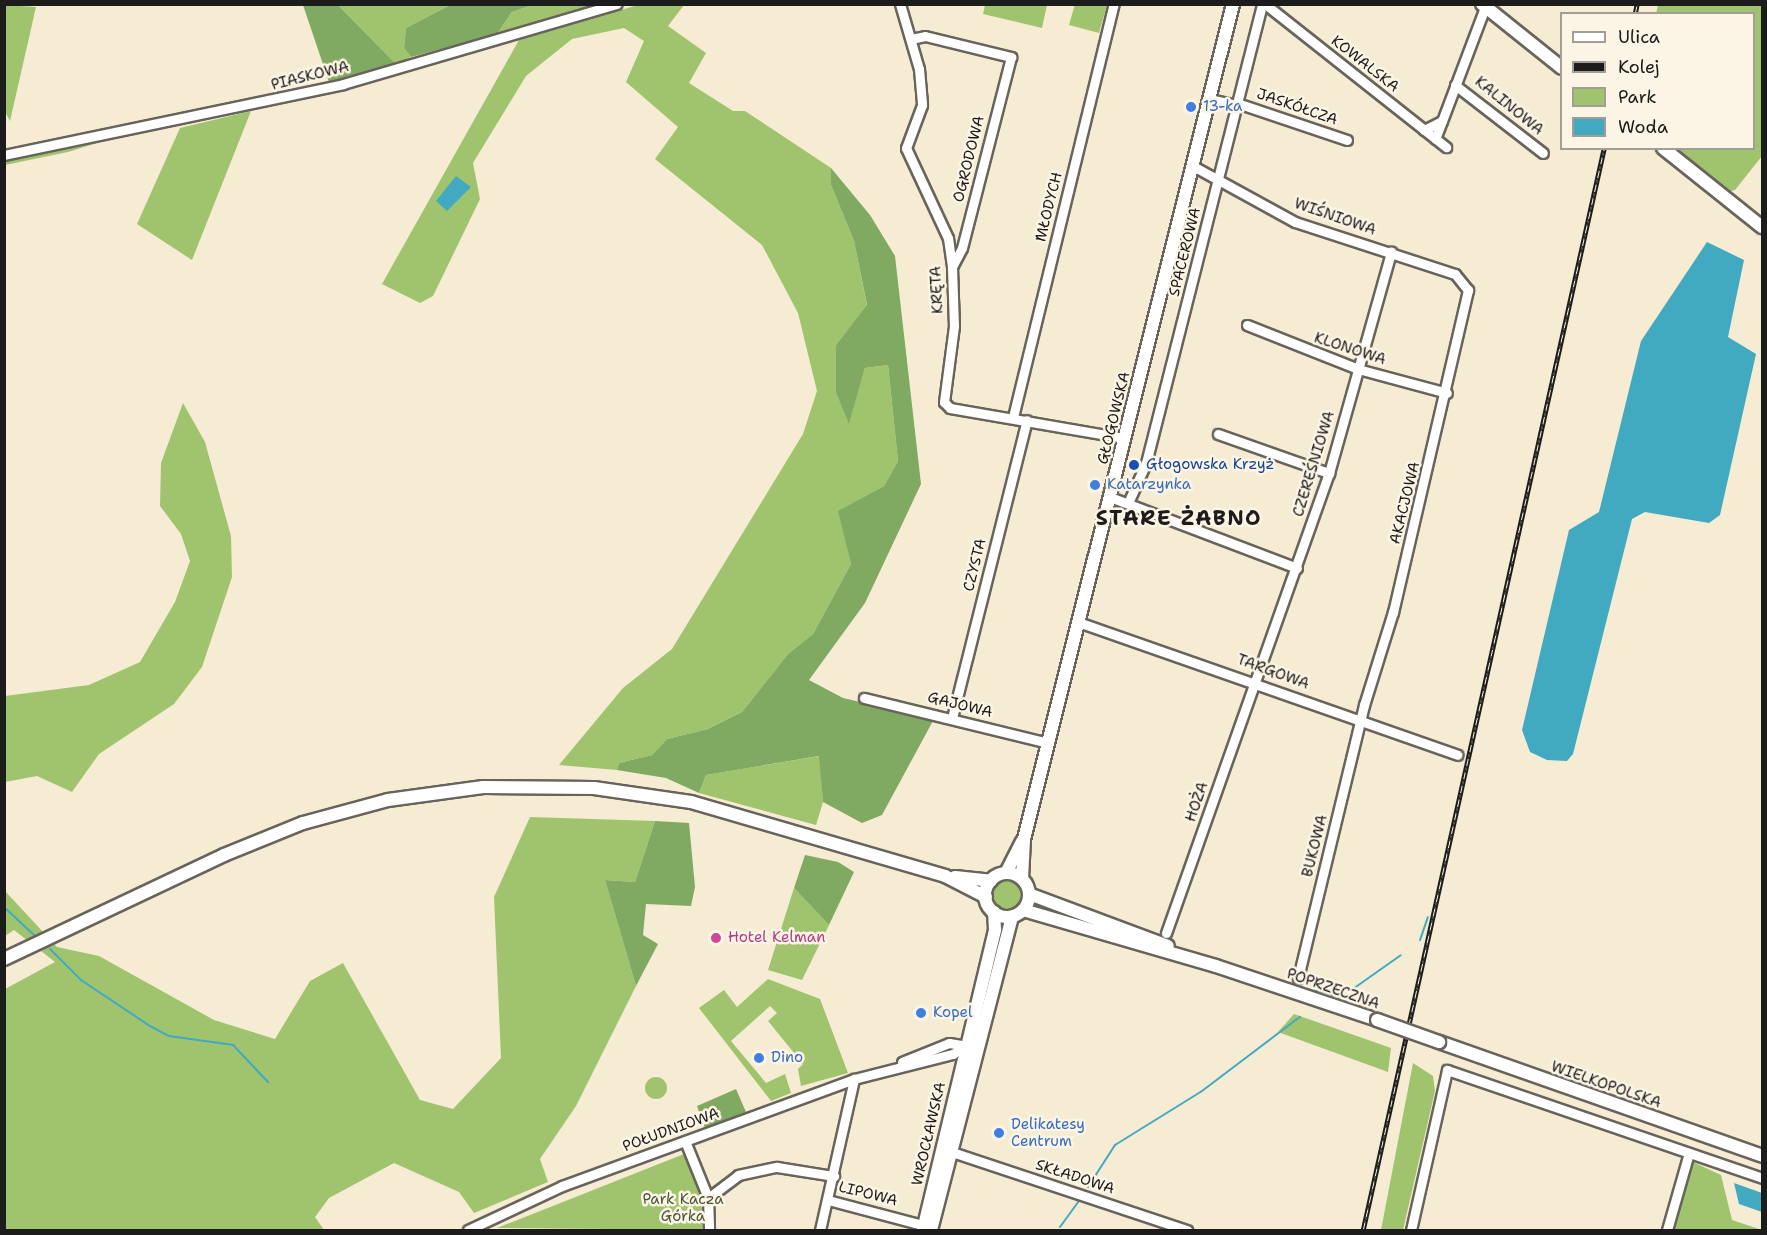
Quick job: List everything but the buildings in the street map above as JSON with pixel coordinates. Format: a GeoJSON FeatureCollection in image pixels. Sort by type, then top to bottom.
{"type":"FeatureCollection","features":[{"type":"Feature","properties":{"kind":"main road","name":"GŁOGOWSKA"},"geometry":{"type":"LineString","coordinates":[[1022,879],[1024,839],[1233,4]]}},
{"type":"Feature","properties":{"kind":"main road"},"geometry":{"type":"LineString","coordinates":[[1484,6],[1560,66]]}},
{"type":"Feature","properties":{"kind":"main road"},"geometry":{"type":"LineString","coordinates":[[1666,150],[1762,227]]}},
{"type":"Feature","properties":{"kind":"main road"},"geometry":{"type":"LineString","coordinates":[[4,959],[224,855],[303,824],[388,801],[483,787],[594,788],[665,797],[757,819],[945,876],[986,897],[994,912],[994,930],[971,1046]]}},
{"type":"Feature","properties":{"kind":"main road","name":"GŁOGOWSKA"},"geometry":{"type":"LineString","coordinates":[[1006,873],[1024,839]]}},
{"type":"Feature","properties":{"kind":"main road"},"geometry":{"type":"LineString","coordinates":[[945,876],[991,881],[1006,873],[1022,879],[1029,894],[1017,913],[971,1046]]}},
{"type":"Feature","properties":{"kind":"main road"},"geometry":{"type":"LineString","coordinates":[[986,897],[991,881]]}},
{"type":"Feature","properties":{"kind":"main road","name":"POPRZECZNA"},"geometry":{"type":"LineString","coordinates":[[1029,894],[1216,966],[1439,1042]]}},
{"type":"Feature","properties":{"kind":"main road"},"geometry":{"type":"LineString","coordinates":[[994,912],[1017,913]]}},
{"type":"Feature","properties":{"kind":"main road","name":"POPRZECZNA"},"geometry":{"type":"LineString","coordinates":[[1017,913],[1216,966]]}},
{"type":"Feature","properties":{"kind":"main road","name":"WIELKOPOLSKA"},"geometry":{"type":"LineString","coordinates":[[1439,1042],[1762,1156]]}},
{"type":"Feature","properties":{"kind":"main road","name":"WROCŁAWSKA"},"geometry":{"type":"LineString","coordinates":[[927,1228],[938,1159],[960,1068],[971,1046]]}},
{"type":"Feature","properties":{"kind":"main road","name":"WROCŁAWSKA"},"geometry":{"type":"LineString","coordinates":[[927,1228],[952,1152],[971,1046]]}},
{"type":"Feature","properties":{"kind":"street","name":"PIASKOWA"},"geometry":{"type":"LineString","coordinates":[[4,155],[343,84],[617,4]]}},
{"type":"Feature","properties":{"kind":"street","name":"KRĘTA"},"geometry":{"type":"LineString","coordinates":[[900,4],[911,39],[922,105],[906,148],[948,238],[952,267],[954,326],[944,402],[950,408],[1125,438]]}},
{"type":"Feature","properties":{"kind":"street","name":"MŁODYCH"},"geometry":{"type":"LineString","coordinates":[[1013,417],[1114,4]]}},
{"type":"Feature","properties":{"kind":"street","name":"SPACEROWA"},"geometry":{"type":"LineString","coordinates":[[1128,504],[1146,464],[1263,4]]}},
{"type":"Feature","properties":{"kind":"street","name":"KOWALSKA"},"geometry":{"type":"LineString","coordinates":[[1263,4],[1446,147]]}},
{"type":"Feature","properties":{"kind":"street"},"geometry":{"type":"LineString","coordinates":[[1435,139],[1484,6]]}},
{"type":"Feature","properties":{"kind":"street","name":"OGRODOWA"},"geometry":{"type":"LineString","coordinates":[[911,39],[925,36],[1011,57],[962,248],[952,267]]}},
{"type":"Feature","properties":{"kind":"street","name":"KALINOWA"},"geometry":{"type":"LineString","coordinates":[[1455,85],[1543,153]]}},
{"type":"Feature","properties":{"kind":"street","name":"JASKÓŁCZA"},"geometry":{"type":"LineString","coordinates":[[1209,99],[1237,104],[1347,140]]}},
{"type":"Feature","properties":{"kind":"street"},"geometry":{"type":"LineString","coordinates":[[1424,130],[1442,121]]}},
{"type":"Feature","properties":{"kind":"street","name":"WIŚNIOWA"},"geometry":{"type":"LineString","coordinates":[[1192,166],[1219,176],[1295,222],[1455,274],[1468,290]]}},
{"type":"Feature","properties":{"kind":"street","name":"CZEREŚNIOWA"},"geometry":{"type":"LineString","coordinates":[[1255,681],[1329,473],[1391,252]]}},
{"type":"Feature","properties":{"kind":"street","name":"AKACJOWA"},"geometry":{"type":"LineString","coordinates":[[1361,720],[1447,393],[1468,290]]}},
{"type":"Feature","properties":{"kind":"street","name":"KLONOWA"},"geometry":{"type":"LineString","coordinates":[[1247,325],[1358,369],[1447,393]]}},
{"type":"Feature","properties":{"kind":"street","name":"CZYSTA"},"geometry":{"type":"LineString","coordinates":[[952,718],[1027,420]]}},
{"type":"Feature","properties":{"kind":"street"},"geometry":{"type":"LineString","coordinates":[[1218,434],[1329,473]]}},
{"type":"Feature","properties":{"kind":"street"},"geometry":{"type":"LineString","coordinates":[[1110,497],[1297,568]]}},
{"type":"Feature","properties":{"kind":"street","name":"TARGOWA"},"geometry":{"type":"LineString","coordinates":[[1078,622],[1255,681],[1456,755]]}},
{"type":"Feature","properties":{"kind":"street","name":"HOŻA"},"geometry":{"type":"LineString","coordinates":[[1166,933],[1255,681]]}},
{"type":"Feature","properties":{"kind":"street","name":"GAJOWA"},"geometry":{"type":"LineString","coordinates":[[864,698],[1048,743]]}},
{"type":"Feature","properties":{"kind":"street","name":"BUKOWA"},"geometry":{"type":"LineString","coordinates":[[1298,978],[1361,720]]}},
{"type":"Feature","properties":{"kind":"street","name":"POŁUDNIOWA"},"geometry":{"type":"LineString","coordinates":[[889,1068],[944,1044],[971,1046]]}},
{"type":"Feature","properties":{"kind":"street","name":"POŁUDNIOWA"},"geometry":{"type":"LineString","coordinates":[[468,1230],[533,1197],[854,1079],[889,1068],[950,1055],[971,1046]]}},
{"type":"Feature","properties":{"kind":"street"},"geometry":{"type":"LineString","coordinates":[[950,1055],[960,1068]]}},
{"type":"Feature","properties":{"kind":"street"},"geometry":{"type":"LineString","coordinates":[[1410,1230],[1447,1070],[1762,1178]]}},
{"type":"Feature","properties":{"kind":"street","name":"LIPOWA"},"geometry":{"type":"LineString","coordinates":[[854,1079],[828,1200],[927,1228]]}},
{"type":"Feature","properties":{"kind":"street"},"geometry":{"type":"LineString","coordinates":[[938,1159],[952,1152],[946,1128]]}},
{"type":"Feature","properties":{"kind":"street"},"geometry":{"type":"LineString","coordinates":[[686,1141],[708,1198],[709,1230]]}},
{"type":"Feature","properties":{"kind":"street","name":"SKŁADOWA"},"geometry":{"type":"LineString","coordinates":[[952,1152],[1187,1230]]}},
{"type":"Feature","properties":{"kind":"street"},"geometry":{"type":"LineString","coordinates":[[1667,1230],[1689,1153]]}},
{"type":"Feature","properties":{"kind":"street","name":"LIPOWA"},"geometry":{"type":"LineString","coordinates":[[708,1198],[738,1175],[777,1167],[834,1176]]}},
{"type":"Feature","properties":{"kind":"street"},"geometry":{"type":"LineString","coordinates":[[820,1230],[828,1200]]}},
{"type":"Feature","properties":{"kind":"green space"},"geometry":{"type":"Polygon","coordinates":[[[985,4],[1047,5],[1042,28],[983,14],[985,4]]]}},
{"type":"Feature","properties":{"kind":"green space"},"geometry":{"type":"Polygon","coordinates":[[[1075,4],[1107,5],[1099,33],[1069,25],[1075,4]]]}},
{"type":"Feature","properties":{"kind":"green space"},"geometry":{"type":"Polygon","coordinates":[[[5,5],[36,7],[10,121],[5,112],[5,5]]]}},
{"type":"Feature","properties":{"kind":"green space"},"geometry":{"type":"Polygon","coordinates":[[[303,5],[338,5],[396,64],[329,82],[303,5]]]}},
{"type":"Feature","properties":{"kind":"green space"},"geometry":{"type":"Polygon","coordinates":[[[338,5],[450,5],[406,28],[404,48],[411,57],[396,64],[338,5]]]}},
{"type":"Feature","properties":{"kind":"green space"},"geometry":{"type":"Polygon","coordinates":[[[450,5],[532,5],[512,12],[497,34],[411,57],[404,48],[406,28],[450,5]]]}},
{"type":"Feature","properties":{"kind":"green space"},"geometry":{"type":"Polygon","coordinates":[[[532,5],[595,5],[497,34],[512,12],[532,5]]]}},
{"type":"Feature","properties":{"kind":"green space"},"geometry":{"type":"Polygon","coordinates":[[[638,5],[684,5],[668,26],[706,53],[689,83],[733,111],[745,111],[831,168],[831,185],[854,241],[867,306],[836,345],[836,393],[849,423],[865,368],[888,365],[898,461],[884,486],[839,511],[851,564],[813,634],[788,654],[742,712],[708,729],[667,739],[652,755],[619,763],[617,770],[559,765],[623,688],[672,649],[803,434],[817,391],[798,313],[762,245],[655,159],[678,127],[626,82],[644,41],[624,28],[572,39],[526,76],[473,163],[480,199],[433,296],[420,303],[382,284],[519,40],[638,5]]]}},
{"type":"Feature","properties":{"kind":"green space"},"geometry":{"type":"Polygon","coordinates":[[[1658,5],[1762,5],[1762,156],[1735,190],[1727,192],[1674,150],[1755,150],[1755,12],[1656,12],[1658,5]]]}},
{"type":"Feature","properties":{"kind":"green space"},"geometry":{"type":"Polygon","coordinates":[[[251,111],[192,260],[137,224],[180,128],[251,111]]]}},
{"type":"Feature","properties":{"kind":"green space"},"geometry":{"type":"Polygon","coordinates":[[[107,140],[68,152],[5,165],[4,158],[107,140]]]}},
{"type":"Feature","properties":{"kind":"green space"},"geometry":{"type":"Polygon","coordinates":[[[831,168],[870,215],[895,256],[921,484],[865,603],[809,680],[843,698],[934,719],[882,815],[862,823],[823,802],[819,756],[706,775],[699,793],[666,778],[617,770],[619,763],[652,755],[667,739],[708,729],[742,712],[788,654],[813,634],[851,564],[838,511],[884,486],[898,461],[888,365],[865,368],[849,424],[836,393],[836,345],[867,305],[854,241],[831,185],[831,168]]]}},
{"type":"Feature","properties":{"kind":"green space"},"geometry":{"type":"Polygon","coordinates":[[[183,403],[205,442],[231,536],[232,577],[202,667],[174,704],[99,754],[72,792],[37,776],[5,782],[5,696],[89,685],[140,662],[175,602],[190,561],[181,534],[160,506],[161,463],[183,403]]]}},
{"type":"Feature","properties":{"kind":"green space"},"geometry":{"type":"Polygon","coordinates":[[[820,756],[823,802],[816,825],[699,793],[706,775],[820,756]]]}},
{"type":"Feature","properties":{"kind":"green space"},"geometry":{"type":"Polygon","coordinates":[[[530,817],[655,821],[635,882],[605,880],[636,986],[576,1106],[540,1159],[548,1182],[474,1213],[459,1192],[394,1163],[329,1198],[315,1217],[324,1230],[5,1230],[5,989],[55,962],[14,930],[5,936],[5,891],[57,947],[99,956],[214,1020],[275,1039],[310,981],[343,963],[420,1100],[453,1109],[501,1058],[494,897],[530,817]]]}},
{"type":"Feature","properties":{"kind":"green space"},"geometry":{"type":"Polygon","coordinates":[[[655,821],[689,823],[695,887],[691,906],[646,904],[643,935],[658,944],[636,986],[605,880],[635,882],[655,821]]]}},
{"type":"Feature","properties":{"kind":"green space"},"geometry":{"type":"Polygon","coordinates":[[[805,855],[838,862],[854,872],[829,925],[794,888],[805,855]]]}},
{"type":"Feature","properties":{"kind":"green space"},"geometry":{"type":"Polygon","coordinates":[[[1007,881],[1017,885],[1021,895],[1017,905],[1007,909],[997,905],[993,895],[997,885],[1007,881]]]}},
{"type":"Feature","properties":{"kind":"green space"},"geometry":{"type":"Polygon","coordinates":[[[794,888],[829,925],[802,980],[768,970],[794,888]]]}},
{"type":"Feature","properties":{"kind":"green space"},"geometry":{"type":"Polygon","coordinates":[[[768,979],[820,999],[848,1073],[801,1086],[798,1069],[803,1064],[768,1021],[777,1013],[770,1006],[731,1041],[766,1083],[785,1074],[791,1093],[771,1101],[699,1008],[724,990],[737,1007],[768,979]]]}},
{"type":"Feature","properties":{"kind":"green space"},"geometry":{"type":"Polygon","coordinates":[[[1294,1014],[1391,1048],[1388,1072],[1278,1032],[1294,1014]]]}},
{"type":"Feature","properties":{"kind":"green space"},"geometry":{"type":"Polygon","coordinates":[[[1413,1063],[1433,1076],[1435,1091],[1403,1230],[1381,1230],[1413,1063]]]}},
{"type":"Feature","properties":{"kind":"green space"},"geometry":{"type":"Polygon","coordinates":[[[652,1077],[660,1077],[667,1084],[667,1092],[660,1099],[652,1099],[645,1092],[645,1084],[652,1077]]]}},
{"type":"Feature","properties":{"kind":"green space"},"geometry":{"type":"Polygon","coordinates":[[[736,1089],[746,1112],[705,1128],[697,1106],[736,1089]]]}},
{"type":"Feature","properties":{"kind":"green space","name":"Park Kacza Górka"},"geometry":{"type":"Polygon","coordinates":[[[684,1154],[708,1207],[710,1230],[497,1228],[684,1154]]]}},
{"type":"Feature","properties":{"kind":"green space"},"geometry":{"type":"Polygon","coordinates":[[[1693,1162],[1721,1175],[1732,1220],[1762,1230],[1671,1230],[1693,1162]]]}},
{"type":"Feature","properties":{"kind":"water"},"geometry":{"type":"Polygon","coordinates":[[[456,176],[471,187],[447,211],[436,201],[456,176]]]}},
{"type":"Feature","properties":{"kind":"water"},"geometry":{"type":"Polygon","coordinates":[[[1707,242],[1744,260],[1728,337],[1756,354],[1720,515],[1709,523],[1645,512],[1632,519],[1573,754],[1567,761],[1547,760],[1530,752],[1522,730],[1569,530],[1599,512],[1641,341],[1707,242]]]}},
{"type":"Feature","properties":{"kind":"water"},"geometry":{"type":"Polygon","coordinates":[[[1734,1183],[1762,1193],[1762,1212],[1739,1204],[1734,1183]]]}},
{"type":"Feature","properties":{"kind":"waterway"},"geometry":{"type":"LineString","coordinates":[[4,907],[34,935]]}},
{"type":"Feature","properties":{"kind":"waterway"},"geometry":{"type":"LineString","coordinates":[[1420,940],[1428,917]]}},
{"type":"Feature","properties":{"kind":"waterway"},"geometry":{"type":"LineString","coordinates":[[50,949],[81,980],[150,1026],[169,1036],[233,1045],[268,1082]]}},
{"type":"Feature","properties":{"kind":"waterway"},"geometry":{"type":"LineString","coordinates":[[1350,991],[1401,955]]}},
{"type":"Feature","properties":{"kind":"waterway"},"geometry":{"type":"LineString","coordinates":[[1311,990],[1338,996]]}},
{"type":"Feature","properties":{"kind":"waterway"},"geometry":{"type":"LineString","coordinates":[[1088,1187],[1115,1145],[1202,1091],[1300,1017]]}},
{"type":"Feature","properties":{"kind":"waterway"},"geometry":{"type":"LineString","coordinates":[[1060,1227],[1080,1199]]}},
{"type":"Feature","properties":{"kind":"railway"},"geometry":{"type":"LineString","coordinates":[[1635,12],[1637,4]]}},
{"type":"Feature","properties":{"kind":"railway"},"geometry":{"type":"LineString","coordinates":[[1363,1230],[1604,150]]}},
{"type":"Feature","properties":{"kind":"place","name":"13-ka"},"geometry":{"type":"Point","coordinates":[1191,107]}},
{"type":"Feature","properties":{"kind":"place","name":"Głogowska Krzyż"},"geometry":{"type":"Point","coordinates":[1134,465]}},
{"type":"Feature","properties":{"kind":"place","name":"Katarzynka"},"geometry":{"type":"Point","coordinates":[1095,485]}},
{"type":"Feature","properties":{"kind":"place","name":"Hotel Kelman"},"geometry":{"type":"Point","coordinates":[716,938]}},
{"type":"Feature","properties":{"kind":"place","name":"Kopel"},"geometry":{"type":"Point","coordinates":[921,1013]}},
{"type":"Feature","properties":{"kind":"place","name":"Dino"},"geometry":{"type":"Point","coordinates":[759,1058]}},
{"type":"Feature","properties":{"kind":"place","name":"Delikatesy Centrum"},"geometry":{"type":"Point","coordinates":[999,1133]}},
{"type":"Feature","properties":{"kind":"district","name":"STARE ŻABNO"},"geometry":{"type":"Point","coordinates":[1179,518]}}]}
